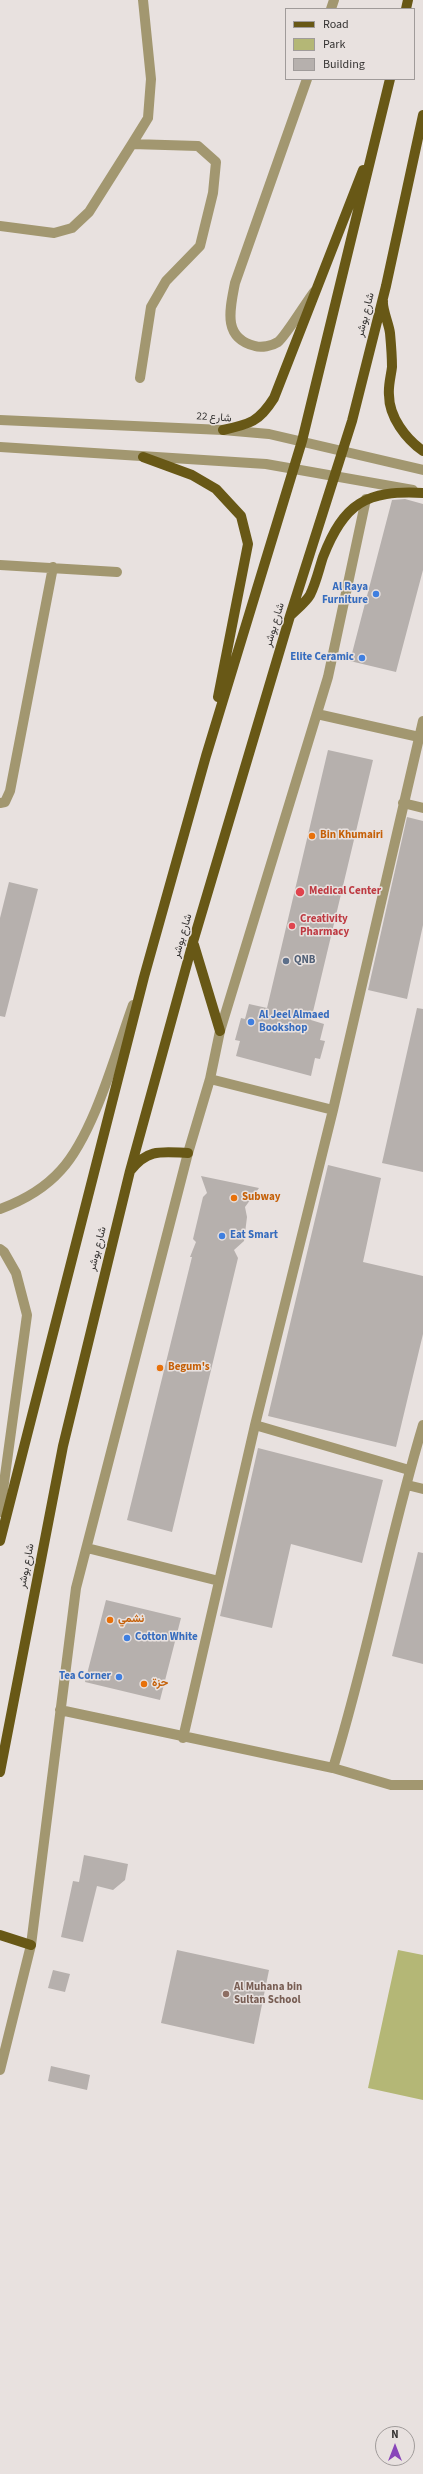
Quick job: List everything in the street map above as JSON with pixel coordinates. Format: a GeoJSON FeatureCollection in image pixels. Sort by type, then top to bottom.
{"type":"FeatureCollection","features":[{"type":"Feature","properties":{"kind":"main road","name":"شارع بوشر"},"geometry":{"type":"LineString","coordinates":[[0,1541],[144,977],[206,756],[302,441],[390,80]]}},
{"type":"Feature","properties":{"kind":"main road","name":"شارع بوشر"},"geometry":{"type":"LineString","coordinates":[[0,1772],[63,1446],[130,1171],[193,942],[290,616],[343,450],[386,286],[423,115]]}},
{"type":"Feature","properties":{"kind":"main road"},"geometry":{"type":"LineString","coordinates":[[223,430],[249,425],[264,414],[274,398],[377,135]]}},
{"type":"Feature","properties":{"kind":"main road"},"geometry":{"type":"LineString","coordinates":[[386,286],[382,306],[387,314],[390,333],[392,368],[388,396],[396,418],[405,436],[423,451]]}},
{"type":"Feature","properties":{"kind":"main road"},"geometry":{"type":"LineString","coordinates":[[143,458],[192,475],[216,489],[241,516],[248,544],[206,756]]}},
{"type":"Feature","properties":{"kind":"main road"},"geometry":{"type":"LineString","coordinates":[[290,616],[310,596],[324,555],[338,527],[350,511],[366,499],[394,491],[423,492]]}},
{"type":"Feature","properties":{"kind":"main road"},"geometry":{"type":"LineString","coordinates":[[193,942],[220,1031]]}},
{"type":"Feature","properties":{"kind":"main road"},"geometry":{"type":"LineString","coordinates":[[130,1171],[137,1161],[150,1153],[188,1153]]}},
{"type":"Feature","properties":{"kind":"main road"},"geometry":{"type":"LineString","coordinates":[[0,1935],[31,1945]]}},
{"type":"Feature","properties":{"kind":"street"},"geometry":{"type":"LineString","coordinates":[[0,226],[54,233],[72,228],[89,212],[148,118],[151,79],[143,0]]}},
{"type":"Feature","properties":{"kind":"street"},"geometry":{"type":"LineString","coordinates":[[306,80],[235,283],[230,312],[232,331],[242,343],[261,348],[278,342],[317,287]]}},
{"type":"Feature","properties":{"kind":"street"},"geometry":{"type":"LineString","coordinates":[[132,144],[198,146],[216,162],[213,193],[200,246],[166,282],[151,307],[140,378]]}},
{"type":"Feature","properties":{"kind":"street","name":"شارع 22"},"geometry":{"type":"LineString","coordinates":[[0,420],[223,430],[269,434],[343,450],[423,470]]}},
{"type":"Feature","properties":{"kind":"street"},"geometry":{"type":"LineString","coordinates":[[0,447],[143,458],[294,467],[334,476],[423,492]]}},
{"type":"Feature","properties":{"kind":"street"},"geometry":{"type":"LineString","coordinates":[[0,2070],[31,1945],[76,1588],[188,1153],[210,1079],[220,1031],[328,677],[366,499]]}},
{"type":"Feature","properties":{"kind":"street"},"geometry":{"type":"LineString","coordinates":[[0,565],[117,572]]}},
{"type":"Feature","properties":{"kind":"street"},"geometry":{"type":"LineString","coordinates":[[0,803],[5,802],[10,791],[53,567]]}},
{"type":"Feature","properties":{"kind":"street"},"geometry":{"type":"LineString","coordinates":[[316,714],[419,737]]}},
{"type":"Feature","properties":{"kind":"street"},"geometry":{"type":"LineString","coordinates":[[183,1738],[255,1425],[333,1110],[423,720]]}},
{"type":"Feature","properties":{"kind":"street"},"geometry":{"type":"LineString","coordinates":[[403,803],[423,808]]}},
{"type":"Feature","properties":{"kind":"street"},"geometry":{"type":"LineString","coordinates":[[0,1209],[36,1192],[61,1170],[86,1133],[144,977]]}},
{"type":"Feature","properties":{"kind":"street"},"geometry":{"type":"LineString","coordinates":[[210,1079],[333,1110]]}},
{"type":"Feature","properties":{"kind":"street"},"geometry":{"type":"LineString","coordinates":[[0,1249],[4,1252],[16,1273],[27,1315],[0,1512]]}},
{"type":"Feature","properties":{"kind":"street"},"geometry":{"type":"LineString","coordinates":[[255,1425],[409,1470]]}},
{"type":"Feature","properties":{"kind":"street"},"geometry":{"type":"LineString","coordinates":[[334,1768],[351,1712],[407,1485],[409,1470],[423,1425]]}},
{"type":"Feature","properties":{"kind":"street"},"geometry":{"type":"LineString","coordinates":[[407,1485],[423,1489]]}},
{"type":"Feature","properties":{"kind":"street"},"geometry":{"type":"LineString","coordinates":[[87,1548],[219,1581]]}},
{"type":"Feature","properties":{"kind":"street"},"geometry":{"type":"LineString","coordinates":[[60,1710],[183,1738],[334,1768],[391,1785],[412,1787],[423,1785]]}},
{"type":"Feature","properties":{"kind":"green space"},"geometry":{"type":"Polygon","coordinates":[[[398,1950],[423,1955],[423,2100],[368,2088],[398,1950]]]}},
{"type":"Feature","properties":{"kind":"building"},"geometry":{"type":"Polygon","coordinates":[[[405,499],[423,504],[423,570],[396,672],[350,661],[392,500],[405,499]]]}},
{"type":"Feature","properties":{"kind":"building"},"geometry":{"type":"Polygon","coordinates":[[[328,750],[373,760],[311,1020],[324,1024],[320,1040],[325,1041],[320,1059],[315,1058],[311,1076],[236,1056],[240,1041],[235,1040],[241,1018],[245,1019],[249,1004],[267,1008],[328,750]]]}},
{"type":"Feature","properties":{"kind":"building"},"geometry":{"type":"Polygon","coordinates":[[[407,817],[423,821],[423,925],[407,999],[368,990],[407,817]]]}},
{"type":"Feature","properties":{"kind":"building"},"geometry":{"type":"Polygon","coordinates":[[[9,882],[38,889],[5,1017],[0,1016],[0,918],[9,882]]]}},
{"type":"Feature","properties":{"kind":"building"},"geometry":{"type":"Polygon","coordinates":[[[417,1008],[423,1009],[423,1172],[382,1163],[417,1008]]]}},
{"type":"Feature","properties":{"kind":"building"},"geometry":{"type":"Polygon","coordinates":[[[328,1165],[381,1178],[363,1262],[423,1276],[423,1334],[396,1447],[268,1416],[328,1165]]]}},
{"type":"Feature","properties":{"kind":"building"},"geometry":{"type":"Polygon","coordinates":[[[201,1176],[259,1188],[245,1207],[247,1217],[244,1241],[234,1250],[238,1258],[172,1532],[127,1520],[192,1257],[190,1257],[196,1242],[193,1239],[203,1197],[207,1193],[201,1176]]]}},
{"type":"Feature","properties":{"kind":"building"},"geometry":{"type":"Polygon","coordinates":[[[258,1448],[383,1480],[362,1563],[291,1544],[272,1628],[220,1616],[258,1448]]]}},
{"type":"Feature","properties":{"kind":"building"},"geometry":{"type":"Polygon","coordinates":[[[418,1552],[423,1553],[423,1664],[392,1656],[418,1552]]]}},
{"type":"Feature","properties":{"kind":"building"},"geometry":{"type":"Polygon","coordinates":[[[106,1600],[181,1618],[160,1700],[85,1682],[106,1600]]]}},
{"type":"Feature","properties":{"kind":"building"},"geometry":{"type":"Polygon","coordinates":[[[84,1855],[128,1864],[125,1880],[113,1890],[97,1886],[83,1942],[61,1937],[73,1881],[79,1882],[84,1855]]]}},
{"type":"Feature","properties":{"kind":"building"},"geometry":{"type":"Polygon","coordinates":[[[177,1950],[269,1970],[254,2044],[161,2023],[177,1950]]]}},
{"type":"Feature","properties":{"kind":"building"},"geometry":{"type":"Polygon","coordinates":[[[53,1970],[70,1974],[65,1992],[48,1988],[53,1970]]]}},
{"type":"Feature","properties":{"kind":"building"},"geometry":{"type":"Polygon","coordinates":[[[51,2066],[90,2075],[87,2090],[48,2081],[51,2066]]]}},
{"type":"Feature","properties":{"kind":"place","name":"Al Raya Furniture"},"geometry":{"type":"Point","coordinates":[376,594]}},
{"type":"Feature","properties":{"kind":"place","name":"Elite Ceramic"},"geometry":{"type":"Point","coordinates":[362,658]}},
{"type":"Feature","properties":{"kind":"place","name":"Bin Khumairi"},"geometry":{"type":"Point","coordinates":[312,836]}},
{"type":"Feature","properties":{"kind":"place","name":"Medical Center"},"geometry":{"type":"Point","coordinates":[300,892]}},
{"type":"Feature","properties":{"kind":"place","name":"Creativity Pharmacy"},"geometry":{"type":"Point","coordinates":[292,926]}},
{"type":"Feature","properties":{"kind":"place","name":"QNB"},"geometry":{"type":"Point","coordinates":[286,961]}},
{"type":"Feature","properties":{"kind":"place","name":"Al Jeel Almaed Bookshop"},"geometry":{"type":"Point","coordinates":[251,1022]}},
{"type":"Feature","properties":{"kind":"place","name":"Subway"},"geometry":{"type":"Point","coordinates":[234,1198]}},
{"type":"Feature","properties":{"kind":"place","name":"Eat Smart"},"geometry":{"type":"Point","coordinates":[222,1236]}},
{"type":"Feature","properties":{"kind":"place","name":"Begum's"},"geometry":{"type":"Point","coordinates":[160,1368]}},
{"type":"Feature","properties":{"kind":"place","name":"نشمي"},"geometry":{"type":"Point","coordinates":[110,1620]}},
{"type":"Feature","properties":{"kind":"place","name":"Cotton White"},"geometry":{"type":"Point","coordinates":[127,1638]}},
{"type":"Feature","properties":{"kind":"place","name":"Tea Corner"},"geometry":{"type":"Point","coordinates":[119,1677]}},
{"type":"Feature","properties":{"kind":"place","name":"حزة"},"geometry":{"type":"Point","coordinates":[144,1684]}},
{"type":"Feature","properties":{"kind":"place","name":"Al Muhana bin Sultan School"},"geometry":{"type":"Point","coordinates":[226,1994]}}]}
